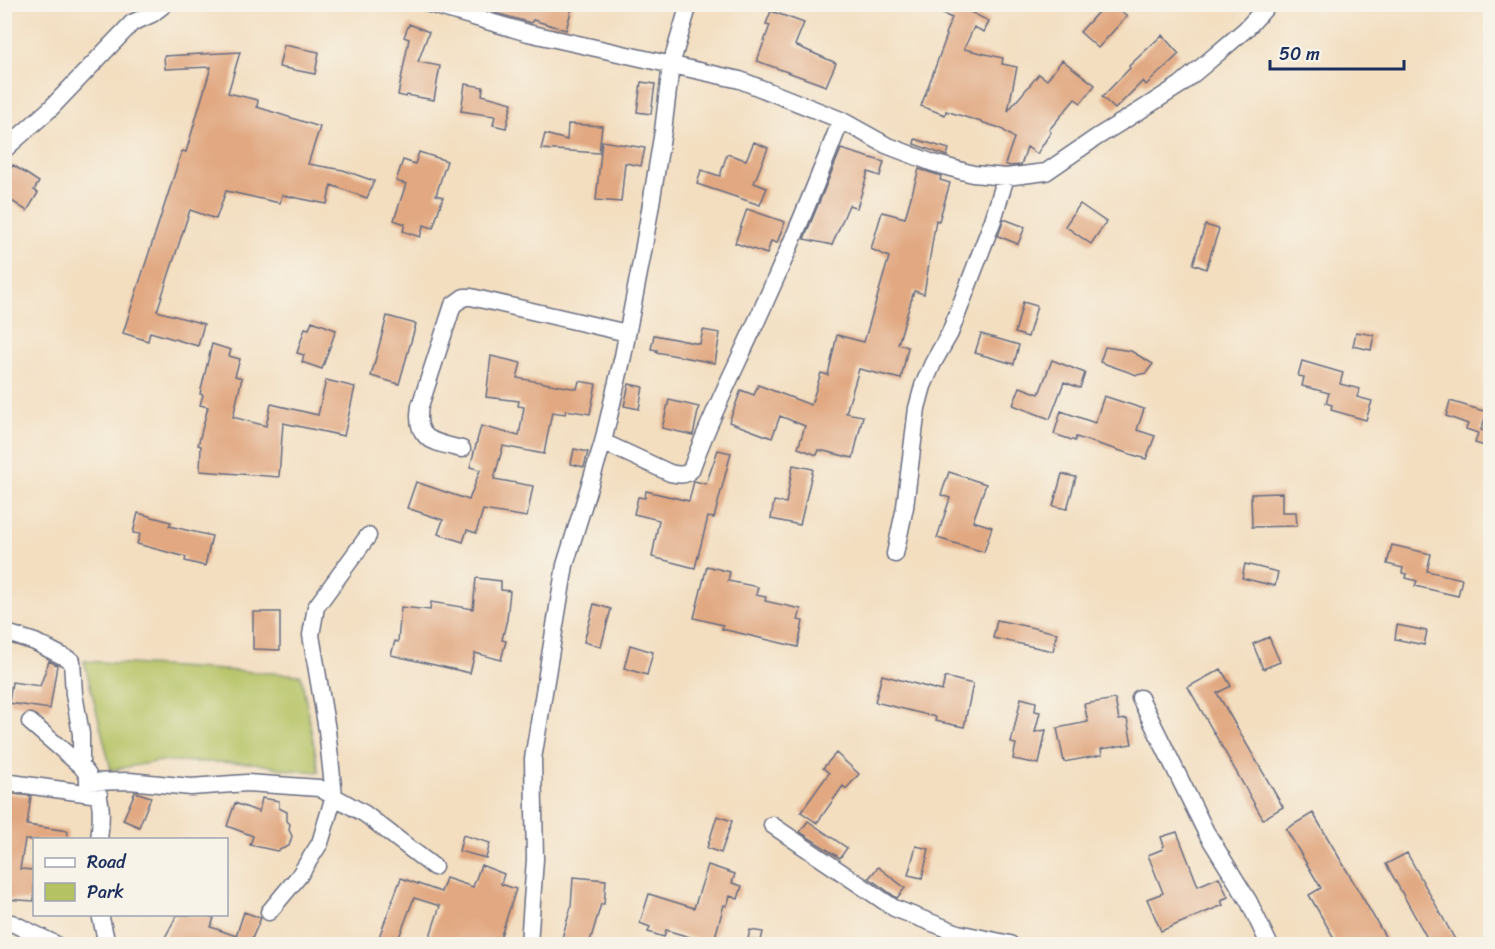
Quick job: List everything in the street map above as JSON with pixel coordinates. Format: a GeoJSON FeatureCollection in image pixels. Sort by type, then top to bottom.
{"type":"FeatureCollection","features":[{"type":"Feature","properties":{"kind":"street"},"geometry":{"type":"LineString","coordinates":[[6,146],[50,109],[132,23],[159,10],[165,4]]}},
{"type":"Feature","properties":{"kind":"street"},"geometry":{"type":"LineString","coordinates":[[429,4],[528,33],[740,80],[841,120],[886,145],[933,163],[973,174],[1006,177],[1046,172],[1180,85],[1246,29],[1269,4]]}},
{"type":"Feature","properties":{"kind":"street"},"geometry":{"type":"LineString","coordinates":[[530,944],[535,859],[533,759],[564,566],[603,442],[627,333],[656,175],[671,65],[689,4]]}},
{"type":"Feature","properties":{"kind":"street"},"geometry":{"type":"LineString","coordinates":[[603,442],[670,473],[681,475],[691,470],[701,442],[816,185],[841,120]]}},
{"type":"Feature","properties":{"kind":"street"},"geometry":{"type":"LineString","coordinates":[[895,554],[905,507],[920,397],[933,363],[950,333],[993,220],[1006,177]]}},
{"type":"Feature","properties":{"kind":"street"},"geometry":{"type":"LineString","coordinates":[[462,449],[436,443],[426,438],[419,429],[418,419],[420,406],[453,305],[458,300],[471,297],[627,333]]}},
{"type":"Feature","properties":{"kind":"street"},"geometry":{"type":"LineString","coordinates":[[269,912],[299,876],[320,843],[333,796],[327,730],[311,635],[316,607],[368,536]]}},
{"type":"Feature","properties":{"kind":"street"},"geometry":{"type":"LineString","coordinates":[[4,632],[35,642],[72,661],[74,694],[81,734],[81,766]]}},
{"type":"Feature","properties":{"kind":"street"},"geometry":{"type":"LineString","coordinates":[[1140,698],[1206,832],[1249,902],[1269,945]]}},
{"type":"Feature","properties":{"kind":"street"},"geometry":{"type":"LineString","coordinates":[[30,722],[81,766],[87,775],[88,782],[99,795],[101,819],[99,838]]}},
{"type":"Feature","properties":{"kind":"street"},"geometry":{"type":"LineString","coordinates":[[88,782],[129,780],[191,787],[247,783],[319,788],[365,813],[434,867]]}},
{"type":"Feature","properties":{"kind":"street"},"geometry":{"type":"LineString","coordinates":[[4,782],[99,795]]}},
{"type":"Feature","properties":{"kind":"street"},"geometry":{"type":"LineString","coordinates":[[772,825],[894,908],[958,933],[1010,945]]}},
{"type":"Feature","properties":{"kind":"street"},"geometry":{"type":"LineString","coordinates":[[100,916],[106,945]]}},
{"type":"Feature","properties":{"kind":"street"},"geometry":{"type":"LineString","coordinates":[[4,923],[12,923],[55,945]]}},
{"type":"Feature","properties":{"kind":"green space"},"geometry":{"type":"Polygon","coordinates":[[[84,661],[301,675],[319,772],[289,770],[254,763],[161,761],[111,770],[84,661]]]}},
{"type":"Feature","properties":{"kind":"building"},"geometry":{"type":"Polygon","coordinates":[[[494,4],[573,4],[566,30],[533,20],[531,23],[492,12],[494,4]]]}},
{"type":"Feature","properties":{"kind":"building"},"geometry":{"type":"Polygon","coordinates":[[[920,4],[954,4],[989,21],[984,32],[974,27],[964,49],[1003,58],[1002,64],[1017,67],[1008,111],[1039,74],[1047,80],[1062,60],[1095,85],[1081,103],[1075,99],[1049,130],[1051,132],[1037,154],[1027,147],[1021,165],[1005,164],[1014,138],[1000,128],[946,111],[945,115],[921,106],[952,18],[920,4]]]}},
{"type":"Feature","properties":{"kind":"building"},"geometry":{"type":"Polygon","coordinates":[[[1087,4],[1113,4],[1127,16],[1098,48],[1080,32],[1098,12],[1087,4]]]}},
{"type":"Feature","properties":{"kind":"building"},"geometry":{"type":"Polygon","coordinates":[[[771,11],[804,23],[795,45],[836,63],[826,86],[757,61],[770,25],[766,24],[771,11]]]}},
{"type":"Feature","properties":{"kind":"building"},"geometry":{"type":"Polygon","coordinates":[[[409,24],[429,32],[418,62],[440,66],[434,100],[398,95],[409,39],[404,37],[409,24]]]}},
{"type":"Feature","properties":{"kind":"building"},"geometry":{"type":"Polygon","coordinates":[[[1162,35],[1179,54],[1146,85],[1143,81],[1115,109],[1102,97],[1130,68],[1129,66],[1162,35]]]}},
{"type":"Feature","properties":{"kind":"building"},"geometry":{"type":"Polygon","coordinates":[[[284,45],[319,52],[315,74],[279,67],[284,45]]]}},
{"type":"Feature","properties":{"kind":"building"},"geometry":{"type":"Polygon","coordinates":[[[240,52],[228,93],[258,100],[257,107],[320,127],[308,164],[343,170],[374,181],[367,198],[331,185],[327,204],[282,195],[280,203],[226,191],[216,219],[190,210],[157,311],[204,324],[198,346],[150,332],[148,341],[123,333],[182,151],[186,152],[211,67],[165,69],[164,56],[240,52]]]}},
{"type":"Feature","properties":{"kind":"building"},"geometry":{"type":"Polygon","coordinates":[[[641,82],[655,84],[651,114],[637,112],[641,82]]]}},
{"type":"Feature","properties":{"kind":"building"},"geometry":{"type":"Polygon","coordinates":[[[465,84],[483,87],[482,95],[512,103],[506,128],[493,125],[495,116],[461,111],[465,84]]]}},
{"type":"Feature","properties":{"kind":"building"},"geometry":{"type":"Polygon","coordinates":[[[568,124],[602,126],[599,153],[541,149],[545,134],[567,140],[568,124]]]}},
{"type":"Feature","properties":{"kind":"building"},"geometry":{"type":"Polygon","coordinates":[[[915,139],[949,149],[947,156],[914,144],[915,139]]]}},
{"type":"Feature","properties":{"kind":"building"},"geometry":{"type":"Polygon","coordinates":[[[602,141],[645,148],[641,166],[625,163],[621,202],[596,200],[602,141]]]}},
{"type":"Feature","properties":{"kind":"building"},"geometry":{"type":"Polygon","coordinates":[[[754,142],[768,148],[754,183],[767,188],[760,205],[697,184],[701,170],[720,176],[727,154],[746,160],[754,142]]]}},
{"type":"Feature","properties":{"kind":"building"},"geometry":{"type":"Polygon","coordinates":[[[841,149],[884,162],[880,176],[868,172],[857,208],[849,205],[832,245],[804,239],[841,149]]]}},
{"type":"Feature","properties":{"kind":"building"},"geometry":{"type":"Polygon","coordinates":[[[419,152],[447,161],[436,195],[443,197],[433,228],[424,225],[420,237],[403,231],[405,224],[394,220],[406,184],[396,181],[403,160],[415,164],[419,152]]]}},
{"type":"Feature","properties":{"kind":"building"},"geometry":{"type":"Polygon","coordinates":[[[13,165],[39,182],[34,190],[38,193],[27,211],[4,196],[4,178],[13,165]]]}},
{"type":"Feature","properties":{"kind":"building"},"geometry":{"type":"Polygon","coordinates":[[[919,169],[941,176],[940,180],[950,183],[939,221],[936,220],[924,294],[914,291],[898,344],[908,347],[901,379],[859,369],[846,413],[863,416],[853,458],[819,450],[817,455],[798,448],[805,426],[780,416],[772,438],[729,422],[741,390],[754,395],[758,385],[811,405],[821,373],[828,375],[837,335],[864,342],[889,257],[871,249],[882,212],[905,218],[919,169]]]}},
{"type":"Feature","properties":{"kind":"building"},"geometry":{"type":"Polygon","coordinates":[[[1080,204],[1106,222],[1091,244],[1065,226],[1080,204]]]}},
{"type":"Feature","properties":{"kind":"building"},"geometry":{"type":"Polygon","coordinates":[[[747,209],[785,222],[777,243],[771,241],[767,254],[735,243],[747,209]]]}},
{"type":"Feature","properties":{"kind":"building"},"geometry":{"type":"Polygon","coordinates":[[[1004,219],[1025,227],[1018,244],[998,236],[1004,219]]]}},
{"type":"Feature","properties":{"kind":"building"},"geometry":{"type":"Polygon","coordinates":[[[1205,225],[1219,229],[1206,269],[1193,264],[1205,225]]]}},
{"type":"Feature","properties":{"kind":"building"},"geometry":{"type":"Polygon","coordinates":[[[1023,302],[1037,306],[1028,337],[1015,333],[1023,302]]]}},
{"type":"Feature","properties":{"kind":"building"},"geometry":{"type":"Polygon","coordinates":[[[387,316],[416,324],[399,384],[371,376],[387,316]]]}},
{"type":"Feature","properties":{"kind":"building"},"geometry":{"type":"Polygon","coordinates":[[[312,321],[336,330],[322,369],[302,362],[304,355],[297,353],[305,328],[309,329],[312,321]]]}},
{"type":"Feature","properties":{"kind":"building"},"geometry":{"type":"Polygon","coordinates":[[[703,330],[720,333],[715,363],[656,352],[657,350],[651,349],[654,335],[700,344],[703,330]]]}},
{"type":"Feature","properties":{"kind":"building"},"geometry":{"type":"Polygon","coordinates":[[[1356,332],[1374,335],[1371,350],[1353,346],[1356,332]]]}},
{"type":"Feature","properties":{"kind":"building"},"geometry":{"type":"Polygon","coordinates":[[[981,334],[1019,345],[1014,364],[975,353],[981,334]]]}},
{"type":"Feature","properties":{"kind":"building"},"geometry":{"type":"Polygon","coordinates":[[[212,344],[231,350],[229,356],[240,359],[235,376],[242,378],[233,417],[266,426],[271,404],[318,415],[326,380],[355,387],[344,436],[283,423],[279,477],[200,471],[201,446],[198,445],[208,407],[200,405],[203,395],[200,394],[212,344]]]}},
{"type":"Feature","properties":{"kind":"building"},"geometry":{"type":"Polygon","coordinates":[[[1105,347],[1131,351],[1153,364],[1146,373],[1137,375],[1100,362],[1105,347]]]}},
{"type":"Feature","properties":{"kind":"building"},"geometry":{"type":"Polygon","coordinates":[[[491,356],[521,363],[517,378],[577,389],[579,381],[596,384],[590,414],[566,410],[565,414],[552,412],[544,454],[503,446],[494,479],[533,486],[527,517],[483,510],[476,533],[467,530],[463,542],[438,534],[443,520],[407,508],[416,482],[469,500],[480,470],[470,467],[481,426],[519,436],[524,407],[518,406],[519,401],[486,397],[491,356]]]}},
{"type":"Feature","properties":{"kind":"building"},"geometry":{"type":"Polygon","coordinates":[[[1052,360],[1085,373],[1080,388],[1064,382],[1050,419],[1013,405],[1020,387],[1039,394],[1052,360]]]}},
{"type":"Feature","properties":{"kind":"building"},"geometry":{"type":"Polygon","coordinates":[[[1302,361],[1343,373],[1340,384],[1360,389],[1357,397],[1372,401],[1366,420],[1331,410],[1332,405],[1326,403],[1329,393],[1302,386],[1304,377],[1298,376],[1302,361]]]}},
{"type":"Feature","properties":{"kind":"building"},"geometry":{"type":"Polygon","coordinates":[[[629,384],[643,387],[639,409],[624,406],[629,384]]]}},
{"type":"Feature","properties":{"kind":"building"},"geometry":{"type":"Polygon","coordinates":[[[1104,396],[1144,409],[1137,430],[1155,436],[1146,459],[1076,437],[1075,441],[1054,434],[1061,411],[1095,423],[1104,396]]]}},
{"type":"Feature","properties":{"kind":"building"},"geometry":{"type":"Polygon","coordinates":[[[669,400],[699,407],[693,435],[662,428],[669,400]]]}},
{"type":"Feature","properties":{"kind":"building"},"geometry":{"type":"Polygon","coordinates":[[[1450,401],[1487,412],[1481,430],[1491,433],[1491,448],[1475,443],[1478,433],[1466,429],[1468,424],[1446,416],[1450,401]]]}},
{"type":"Feature","properties":{"kind":"building"},"geometry":{"type":"Polygon","coordinates":[[[574,449],[588,452],[584,467],[571,464],[574,449]]]}},
{"type":"Feature","properties":{"kind":"building"},"geometry":{"type":"Polygon","coordinates":[[[718,450],[731,453],[714,518],[708,517],[695,568],[652,557],[659,520],[634,514],[638,497],[645,498],[646,491],[689,501],[694,481],[706,484],[718,450]]]}},
{"type":"Feature","properties":{"kind":"building"},"geometry":{"type":"Polygon","coordinates":[[[793,465],[813,469],[800,525],[771,519],[774,501],[786,503],[793,465]]]}},
{"type":"Feature","properties":{"kind":"building"},"geometry":{"type":"Polygon","coordinates":[[[949,472],[986,484],[973,521],[992,527],[984,552],[937,538],[950,498],[941,495],[949,472]]]}},
{"type":"Feature","properties":{"kind":"building"},"geometry":{"type":"Polygon","coordinates":[[[1062,474],[1076,477],[1067,509],[1053,506],[1062,474]]]}},
{"type":"Feature","properties":{"kind":"building"},"geometry":{"type":"Polygon","coordinates":[[[1282,493],[1282,512],[1296,512],[1297,526],[1252,527],[1251,494],[1282,493]]]}},
{"type":"Feature","properties":{"kind":"building"},"geometry":{"type":"Polygon","coordinates":[[[138,513],[171,522],[169,526],[212,536],[205,566],[185,561],[186,557],[137,544],[140,534],[133,533],[138,513]]]}},
{"type":"Feature","properties":{"kind":"building"},"geometry":{"type":"Polygon","coordinates":[[[1392,545],[1431,554],[1427,571],[1462,579],[1458,596],[1415,586],[1417,581],[1406,578],[1407,574],[1402,573],[1403,568],[1387,564],[1392,545]]]}},
{"type":"Feature","properties":{"kind":"building"},"geometry":{"type":"Polygon","coordinates":[[[1245,564],[1278,572],[1275,586],[1242,578],[1245,564]]]}},
{"type":"Feature","properties":{"kind":"building"},"geometry":{"type":"Polygon","coordinates":[[[707,566],[730,572],[728,581],[758,587],[756,595],[766,597],[765,601],[801,609],[798,620],[803,621],[798,647],[722,629],[723,625],[694,618],[707,566]]]}},
{"type":"Feature","properties":{"kind":"building"},"geometry":{"type":"Polygon","coordinates":[[[476,578],[501,581],[501,590],[510,591],[502,640],[506,641],[501,660],[475,653],[470,673],[391,655],[395,641],[398,642],[401,607],[430,610],[431,602],[473,609],[476,578]]]}},
{"type":"Feature","properties":{"kind":"building"},"geometry":{"type":"Polygon","coordinates":[[[594,604],[611,609],[601,647],[584,642],[594,604]]]}},
{"type":"Feature","properties":{"kind":"building"},"geometry":{"type":"Polygon","coordinates":[[[253,612],[280,612],[280,650],[253,649],[253,612]]]}},
{"type":"Feature","properties":{"kind":"building"},"geometry":{"type":"Polygon","coordinates":[[[997,620],[1057,633],[1053,651],[993,638],[997,620]]]}},
{"type":"Feature","properties":{"kind":"building"},"geometry":{"type":"Polygon","coordinates":[[[1397,625],[1427,631],[1424,645],[1395,639],[1397,625]]]}},
{"type":"Feature","properties":{"kind":"building"},"geometry":{"type":"Polygon","coordinates":[[[1269,637],[1280,662],[1263,669],[1253,644],[1269,637]]]}},
{"type":"Feature","properties":{"kind":"building"},"geometry":{"type":"Polygon","coordinates":[[[630,645],[653,652],[647,675],[624,668],[630,645]]]}},
{"type":"Feature","properties":{"kind":"building"},"geometry":{"type":"Polygon","coordinates":[[[49,661],[57,665],[50,709],[9,703],[12,682],[40,686],[49,661]]]}},
{"type":"Feature","properties":{"kind":"building"},"geometry":{"type":"Polygon","coordinates":[[[1221,669],[1231,686],[1217,693],[1283,807],[1263,819],[1188,687],[1221,669]]]}},
{"type":"Feature","properties":{"kind":"building"},"geometry":{"type":"Polygon","coordinates":[[[882,675],[942,691],[945,677],[973,684],[964,727],[935,721],[936,717],[875,702],[882,675]]]}},
{"type":"Feature","properties":{"kind":"building"},"geometry":{"type":"Polygon","coordinates":[[[1021,698],[1036,702],[1035,711],[1040,712],[1035,732],[1046,730],[1039,764],[1013,759],[1016,744],[1011,743],[1021,698]]]}},
{"type":"Feature","properties":{"kind":"building"},"geometry":{"type":"Polygon","coordinates":[[[1115,699],[1119,720],[1127,719],[1132,744],[1101,749],[1102,755],[1064,762],[1057,728],[1088,722],[1084,704],[1115,699]]]}},
{"type":"Feature","properties":{"kind":"building"},"geometry":{"type":"Polygon","coordinates":[[[836,753],[859,774],[846,789],[843,786],[817,823],[801,812],[829,773],[823,768],[836,753]]]}},
{"type":"Feature","properties":{"kind":"building"},"geometry":{"type":"Polygon","coordinates":[[[135,792],[151,797],[139,827],[123,820],[135,792]]]}},
{"type":"Feature","properties":{"kind":"building"},"geometry":{"type":"Polygon","coordinates":[[[4,793],[31,796],[27,825],[68,831],[67,838],[25,840],[20,869],[33,870],[33,901],[4,899],[4,793]]]}},
{"type":"Feature","properties":{"kind":"building"},"geometry":{"type":"Polygon","coordinates":[[[262,798],[279,801],[279,808],[287,812],[287,821],[290,824],[289,830],[292,836],[289,846],[277,851],[250,845],[253,836],[227,826],[235,803],[259,812],[262,798]]]}},
{"type":"Feature","properties":{"kind":"building"},"geometry":{"type":"Polygon","coordinates":[[[1313,813],[1390,945],[1338,945],[1309,895],[1321,888],[1286,829],[1313,813]]]}},
{"type":"Feature","properties":{"kind":"building"},"geometry":{"type":"Polygon","coordinates":[[[717,816],[732,821],[721,853],[707,848],[717,816]]]}},
{"type":"Feature","properties":{"kind":"building"},"geometry":{"type":"Polygon","coordinates":[[[808,821],[847,848],[840,858],[800,832],[808,821]]]}},
{"type":"Feature","properties":{"kind":"building"},"geometry":{"type":"Polygon","coordinates":[[[1177,832],[1198,886],[1219,877],[1228,897],[1221,900],[1223,905],[1161,931],[1147,899],[1163,893],[1148,855],[1163,849],[1161,837],[1177,832]]]}},
{"type":"Feature","properties":{"kind":"building"},"geometry":{"type":"Polygon","coordinates":[[[463,835],[490,843],[486,858],[459,851],[463,835]]]}},
{"type":"Feature","properties":{"kind":"building"},"geometry":{"type":"Polygon","coordinates":[[[916,846],[929,849],[922,878],[908,875],[916,846]]]}},
{"type":"Feature","properties":{"kind":"building"},"geometry":{"type":"Polygon","coordinates":[[[1407,853],[1458,945],[1431,945],[1386,864],[1407,853]]]}},
{"type":"Feature","properties":{"kind":"building"},"geometry":{"type":"Polygon","coordinates":[[[481,865],[504,874],[501,884],[516,889],[498,945],[444,945],[429,939],[440,906],[414,898],[396,945],[376,945],[401,878],[441,892],[446,878],[473,887],[481,865]]]}},
{"type":"Feature","properties":{"kind":"building"},"geometry":{"type":"Polygon","coordinates":[[[708,865],[735,874],[732,883],[742,886],[738,899],[730,896],[727,906],[724,905],[713,944],[666,930],[664,937],[648,932],[650,927],[640,923],[649,894],[694,908],[708,865]]]}},
{"type":"Feature","properties":{"kind":"building"},"geometry":{"type":"Polygon","coordinates":[[[878,867],[905,888],[897,898],[869,878],[878,867]]]}},
{"type":"Feature","properties":{"kind":"building"},"geometry":{"type":"Polygon","coordinates":[[[573,877],[606,880],[604,904],[601,904],[589,945],[560,945],[571,907],[573,877]]]}},
{"type":"Feature","properties":{"kind":"building"},"geometry":{"type":"Polygon","coordinates":[[[244,912],[261,918],[251,941],[255,945],[161,945],[176,916],[209,916],[214,918],[211,927],[236,936],[244,912]]]}},
{"type":"Feature","properties":{"kind":"building"},"geometry":{"type":"Polygon","coordinates":[[[750,930],[763,932],[760,945],[747,943],[750,930]]]}}]}
